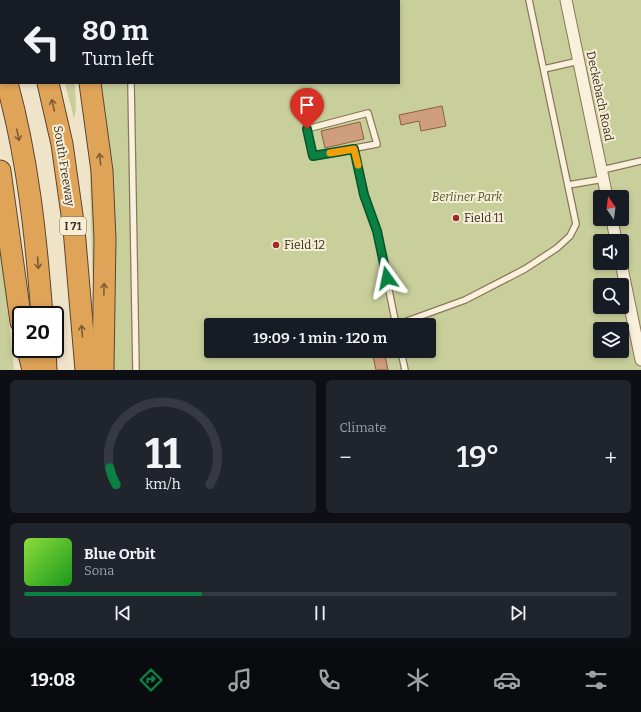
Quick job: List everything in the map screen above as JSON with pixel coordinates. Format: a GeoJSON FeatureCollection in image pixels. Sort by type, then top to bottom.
{"type":"FeatureCollection","features":[{"type":"Feature","properties":{"kind":"highway"},"geometry":{"type":"LineString","coordinates":[[7,84],[25,168],[36,236],[41,306]]}},
{"type":"Feature","properties":{"kind":"highway","name":"South Freeway"},"geometry":{"type":"LineString","coordinates":[[48,84],[62,144],[74,229],[86,370]]}},
{"type":"Feature","properties":{"kind":"highway"},"geometry":{"type":"LineString","coordinates":[[90,84],[102,171],[105,239],[103,370]]}},
{"type":"Feature","properties":{"kind":"highway"},"geometry":{"type":"LineString","coordinates":[[0,171],[19,306]]}},
{"type":"Feature","properties":{"kind":"highway"},"geometry":{"type":"LineString","coordinates":[[30,358],[33,370]]}},
{"type":"Feature","properties":{"kind":"highway"},"geometry":{"type":"LineString","coordinates":[[45,358],[46,370]]}},
{"type":"Feature","properties":{"kind":"street","name":"Deckebach Road"},"geometry":{"type":"LineString","coordinates":[[566,0],[606,190]]}},
{"type":"Feature","properties":{"kind":"street"},"geometry":{"type":"LineString","coordinates":[[622,270],[641,360]]}},
{"type":"Feature","properties":{"kind":"lane"},"geometry":{"type":"LineString","coordinates":[[415,318],[465,300],[525,269],[557,248],[570,236],[576,224],[529,0]]}},
{"type":"Feature","properties":{"kind":"lane"},"geometry":{"type":"LineString","coordinates":[[544,68],[579,61]]}},
{"type":"Feature","properties":{"kind":"lane"},"geometry":{"type":"LineString","coordinates":[[131,84],[136,370]]}},
{"type":"Feature","properties":{"kind":"lane"},"geometry":{"type":"LineString","coordinates":[[368,113],[377,144],[354,149],[313,156],[307,129],[368,113]]}},
{"type":"Feature","properties":{"kind":"lane"},"geometry":{"type":"LineString","coordinates":[[354,149],[364,195],[377,231],[395,318]]}},
{"type":"Feature","properties":{"kind":"lane"},"geometry":{"type":"LineString","coordinates":[[568,185],[641,161]]}},
{"type":"Feature","properties":{"kind":"lane"},"geometry":{"type":"LineString","coordinates":[[402,358],[405,370]]}},
{"type":"Feature","properties":{"kind":"green space","name":"Berliner Park"},"geometry":{"type":"Polygon","coordinates":[[[400,0],[641,0],[641,370],[101,370],[92,269],[88,84],[400,84],[400,0]]]}},
{"type":"Feature","properties":{"kind":"green space"},"geometry":{"type":"Polygon","coordinates":[[[65,84],[75,84],[76,109],[74,119],[65,84]]]}},
{"type":"Feature","properties":{"kind":"green space"},"geometry":{"type":"Polygon","coordinates":[[[0,235],[14,370],[0,370],[0,235]]]}},
{"type":"Feature","properties":{"kind":"building"},"geometry":{"type":"Polygon","coordinates":[[[442,106],[446,126],[421,131],[419,121],[401,125],[399,115],[442,106]]]}},
{"type":"Feature","properties":{"kind":"building"},"geometry":{"type":"Polygon","coordinates":[[[360,122],[364,139],[325,148],[321,131],[360,122]]]}},
{"type":"Feature","properties":{"kind":"building"},"geometry":{"type":"Polygon","coordinates":[[[373,358],[385,358],[388,370],[376,370],[373,358]]]}},
{"type":"Feature","properties":{"kind":"slow traffic"},"geometry":{"type":"LineString","coordinates":[[330,153],[354,149],[358,165]]}},
{"type":"Feature","properties":{"kind":"place","name":"Field 11"},"geometry":{"type":"Point","coordinates":[456,218]}},
{"type":"Feature","properties":{"kind":"place","name":"Field 12"},"geometry":{"type":"Point","coordinates":[276,245]}},
{"type":"Feature","properties":{"kind":"route"},"geometry":{"type":"LineString","coordinates":[[307,129],[313,156],[354,149],[364,195],[377,231],[387,278]]}}]}
